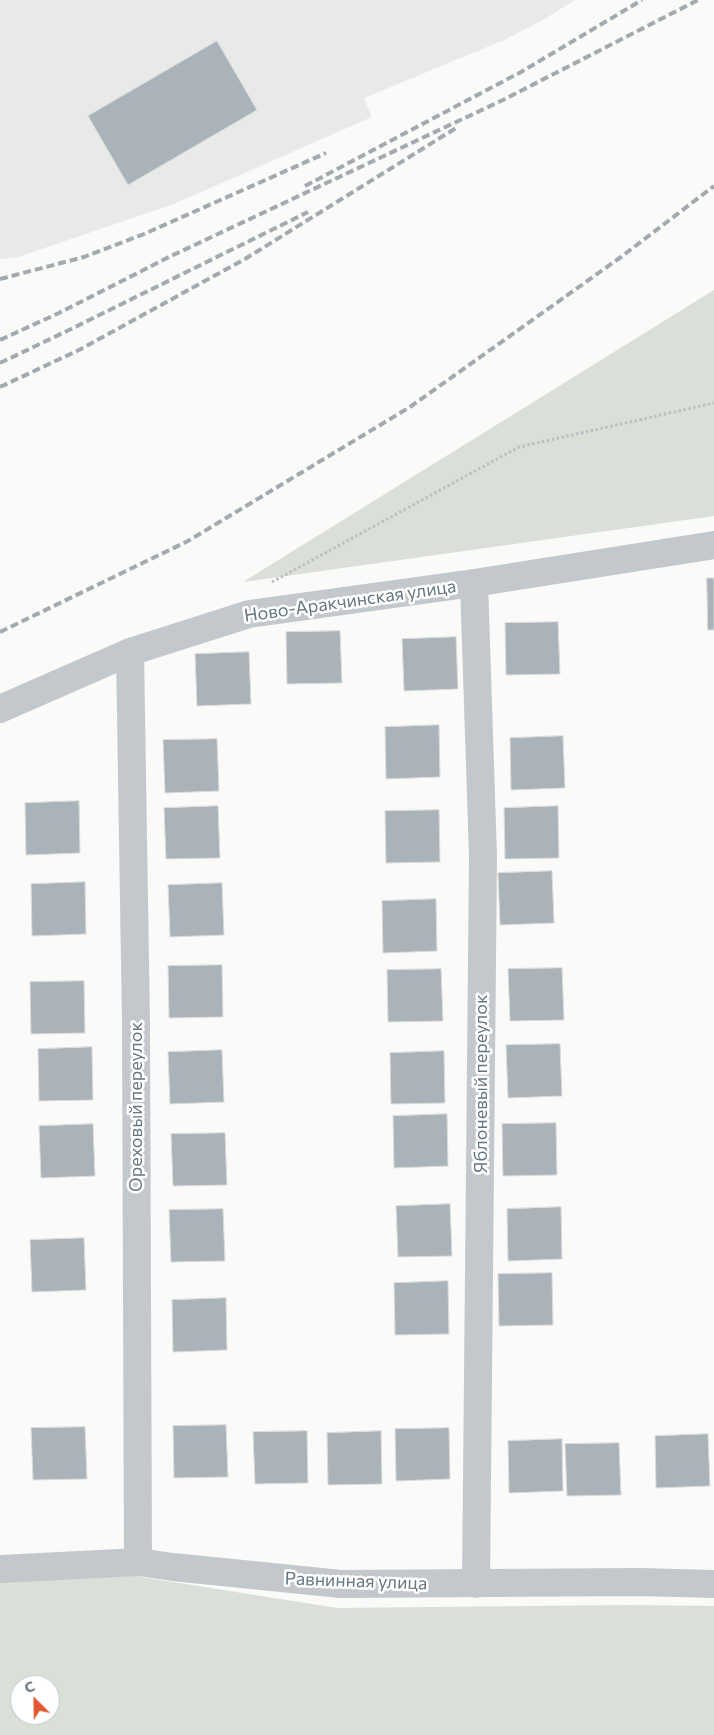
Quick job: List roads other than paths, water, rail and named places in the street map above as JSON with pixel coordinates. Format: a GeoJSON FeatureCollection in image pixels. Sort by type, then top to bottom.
{"type":"FeatureCollection","features":[{"type":"Feature","properties":{"kind":"street","name":"Ново-Аракчинская улица"},"geometry":{"type":"LineString","coordinates":[[0,709],[130,652],[249,614],[474,584],[714,546]]}},
{"type":"Feature","properties":{"kind":"street","name":"Яблоневый переулок"},"geometry":{"type":"LineString","coordinates":[[474,584],[482,856],[476,1584]]}},
{"type":"Feature","properties":{"kind":"street","name":"Ореховый переулок"},"geometry":{"type":"LineString","coordinates":[[130,652],[136,1034],[138,1562]]}},
{"type":"Feature","properties":{"kind":"street","name":"Равнинная улица"},"geometry":{"type":"LineString","coordinates":[[0,1569],[138,1562],[341,1584],[640,1582],[714,1584]]}},
{"type":"Feature","properties":{"kind":"railway"},"geometry":{"type":"LineString","coordinates":[[305,186],[521,72],[642,0]]}},
{"type":"Feature","properties":{"kind":"railway"},"geometry":{"type":"LineString","coordinates":[[0,340],[59,313],[169,257],[503,100],[698,0]]}},
{"type":"Feature","properties":{"kind":"railway"},"geometry":{"type":"LineString","coordinates":[[0,387],[79,350],[245,259],[456,128]]}},
{"type":"Feature","properties":{"kind":"railway"},"geometry":{"type":"LineString","coordinates":[[0,279],[84,257],[144,234],[326,153]]}},
{"type":"Feature","properties":{"kind":"railway"},"geometry":{"type":"LineString","coordinates":[[0,632],[188,541],[410,407],[621,257],[714,186]]}},
{"type":"Feature","properties":{"kind":"railway"},"geometry":{"type":"LineString","coordinates":[[0,363],[308,212]]}}]}
